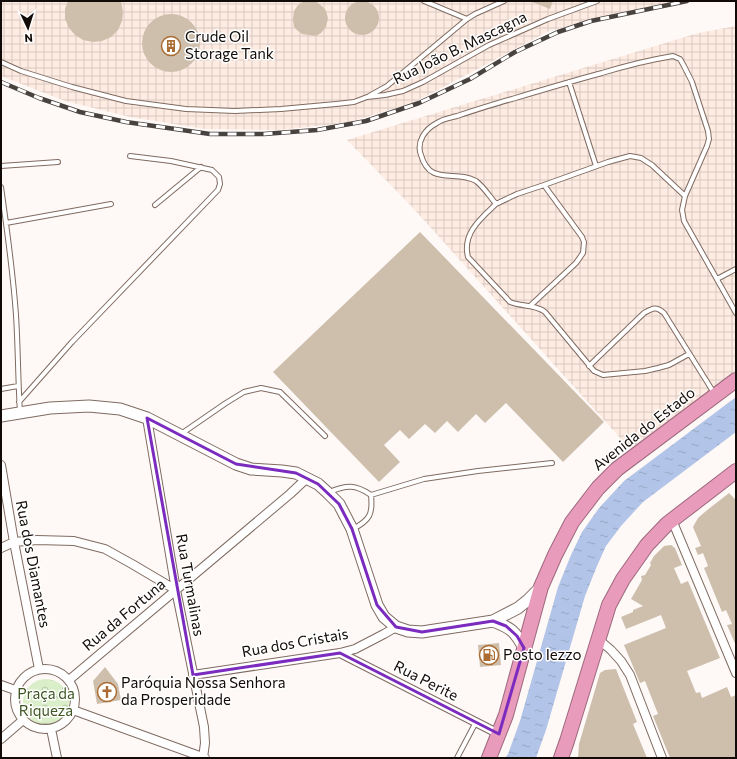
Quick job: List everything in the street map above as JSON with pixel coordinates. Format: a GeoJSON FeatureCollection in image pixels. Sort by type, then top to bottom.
{"type":"FeatureCollection","features":[{"type":"Feature","properties":{"kind":"highway","name":"Avenida do Estado"},"geometry":{"type":"LineString","coordinates":[[489,758],[506,715],[541,587],[572,522],[598,488],[617,469],[736,380]]}},
{"type":"Feature","properties":{"kind":"highway"},"geometry":{"type":"LineString","coordinates":[[562,757],[610,604],[623,579],[647,545],[667,524],[736,471]]}},
{"type":"Feature","properties":{"kind":"main road"},"geometry":{"type":"LineString","coordinates":[[1,416],[20,407],[50,408],[89,406],[120,409],[147,418],[236,464],[251,469],[296,473],[307,478],[318,484],[339,504],[352,530],[377,605],[384,617],[396,627],[408,631],[422,632],[493,621],[518,608],[541,587]]}},
{"type":"Feature","properties":{"kind":"main road"},"geometry":{"type":"LineString","coordinates":[[493,621],[506,626],[513,631],[524,648]]}},
{"type":"Feature","properties":{"kind":"street","name":"Rua Turmalinas"},"geometry":{"type":"LineString","coordinates":[[147,418],[176,590],[204,727],[204,758]]}},
{"type":"Feature","properties":{"kind":"street","name":"Rua dos Diamantes"},"geometry":{"type":"LineString","coordinates":[[1,465],[14,542],[39,669]]}},
{"type":"Feature","properties":{"kind":"street","name":"Rua da Fortuna"},"geometry":{"type":"LineString","coordinates":[[69,680],[307,478]]}},
{"type":"Feature","properties":{"kind":"street"},"geometry":{"type":"LineString","coordinates":[[672,520],[736,673]]}},
{"type":"Feature","properties":{"kind":"street"},"geometry":{"type":"LineString","coordinates":[[1,548],[14,542],[37,540],[74,541],[105,549],[176,590]]}},
{"type":"Feature","properties":{"kind":"street","name":"Rua dos Cristais"},"geometry":{"type":"LineString","coordinates":[[193,675],[355,649],[396,627]]}},
{"type":"Feature","properties":{"kind":"street"},"geometry":{"type":"LineString","coordinates":[[598,640],[611,650],[621,661],[630,675],[662,758]]}},
{"type":"Feature","properties":{"kind":"street","name":"Rua Perite"},"geometry":{"type":"LineString","coordinates":[[340,652],[499,734]]}},
{"type":"Feature","properties":{"kind":"street"},"geometry":{"type":"LineString","coordinates":[[39,669],[47,669],[55,670],[63,674],[69,680],[74,690],[75,700],[73,710],[68,719],[51,729],[43,730],[35,728],[23,720],[15,706],[14,698],[15,690],[24,676],[39,669]]}},
{"type":"Feature","properties":{"kind":"street"},"geometry":{"type":"LineString","coordinates":[[1,685],[15,690]]}},
{"type":"Feature","properties":{"kind":"street"},"geometry":{"type":"LineString","coordinates":[[73,710],[204,758]]}},
{"type":"Feature","properties":{"kind":"street"},"geometry":{"type":"LineString","coordinates":[[1,739],[23,720]]}},
{"type":"Feature","properties":{"kind":"street"},"geometry":{"type":"LineString","coordinates":[[51,729],[57,758]]}},
{"type":"Feature","properties":{"kind":"lane"},"geometry":{"type":"LineString","coordinates":[[424,1],[467,19]]}},
{"type":"Feature","properties":{"kind":"lane"},"geometry":{"type":"LineString","coordinates":[[367,97],[387,86],[467,19],[504,1]]}},
{"type":"Feature","properties":{"kind":"lane","name":"Rua João B. Mascagna"},"geometry":{"type":"LineString","coordinates":[[1,62],[21,71],[72,87],[126,101],[186,109],[235,111],[336,104],[354,102],[367,97],[402,91],[422,82],[489,45],[548,19],[597,1]]}},
{"type":"Feature","properties":{"kind":"lane"},"geometry":{"type":"LineString","coordinates":[[496,204],[484,188],[469,178],[435,174],[425,166],[420,154],[420,144],[423,135],[437,122],[485,106],[624,67],[673,56],[680,59],[692,82],[708,131],[708,146],[685,196],[682,210],[684,221],[736,311]]}},
{"type":"Feature","properties":{"kind":"lane"},"geometry":{"type":"LineString","coordinates":[[569,82],[596,166]]}},
{"type":"Feature","properties":{"kind":"lane"},"geometry":{"type":"LineString","coordinates":[[20,407],[72,342],[218,190],[220,184],[219,177],[212,170],[171,161],[130,156]]}},
{"type":"Feature","properties":{"kind":"lane"},"geometry":{"type":"LineString","coordinates":[[685,196],[652,165],[641,158],[630,156],[596,166],[517,194],[496,204],[475,226],[469,236],[466,250],[468,257],[510,302],[536,306],[545,312],[597,373],[603,375],[658,368],[669,365],[689,354]]}},
{"type":"Feature","properties":{"kind":"lane"},"geometry":{"type":"LineString","coordinates":[[1,166],[58,162]]}},
{"type":"Feature","properties":{"kind":"lane"},"geometry":{"type":"LineString","coordinates":[[155,205],[201,167]]}},
{"type":"Feature","properties":{"kind":"lane"},"geometry":{"type":"LineString","coordinates":[[530,306],[576,263],[583,253],[584,248],[582,237],[544,185]]}},
{"type":"Feature","properties":{"kind":"lane"},"geometry":{"type":"LineString","coordinates":[[1,187],[13,279],[20,407]]}},
{"type":"Feature","properties":{"kind":"lane"},"geometry":{"type":"LineString","coordinates":[[6,223],[111,204]]}},
{"type":"Feature","properties":{"kind":"lane"},"geometry":{"type":"LineString","coordinates":[[717,279],[736,269]]}},
{"type":"Feature","properties":{"kind":"lane"},"geometry":{"type":"LineString","coordinates":[[590,366],[644,313],[655,308],[660,309],[716,395]]}},
{"type":"Feature","properties":{"kind":"lane"},"geometry":{"type":"LineString","coordinates":[[1,389],[18,386]]}},
{"type":"Feature","properties":{"kind":"lane"},"geometry":{"type":"LineString","coordinates":[[179,435],[244,392],[261,388],[280,392],[324,436]]}},
{"type":"Feature","properties":{"kind":"lane"},"geometry":{"type":"LineString","coordinates":[[371,495],[424,479],[552,462]]}},
{"type":"Feature","properties":{"kind":"lane"},"geometry":{"type":"LineString","coordinates":[[328,493],[343,487],[351,487],[362,489],[371,495],[373,507],[369,517],[361,525],[352,530]]}},
{"type":"Feature","properties":{"kind":"lane"},"geometry":{"type":"LineString","coordinates":[[457,758],[476,722]]}},
{"type":"Feature","properties":{"kind":"highlighted area"},"geometry":{"type":"Polygon","coordinates":[[[147,418],[236,464],[296,473],[318,484],[339,504],[352,529],[377,605],[396,627],[422,632],[493,621],[506,626],[517,636],[524,648],[499,734],[340,653],[193,675],[147,418]]]}},
{"type":"Feature","properties":{"kind":"shaded area"},"geometry":{"type":"Polygon","coordinates":[[[1,1],[681,1],[609,15],[549,31],[413,103],[346,123],[278,130],[205,129],[130,117],[65,101],[1,76],[1,1]]]}},
{"type":"Feature","properties":{"kind":"shaded area"},"geometry":{"type":"Polygon","coordinates":[[[736,26],[736,371],[630,449],[413,208],[347,140],[698,33],[736,26]]]}},
{"type":"Feature","properties":{"kind":"green space","name":"Praça da Riqueza"},"geometry":{"type":"Polygon","coordinates":[[[42,679],[50,679],[59,683],[65,689],[69,702],[65,715],[59,721],[50,725],[42,725],[33,721],[27,715],[23,706],[23,698],[27,689],[33,683],[42,679]]]}},
{"type":"Feature","properties":{"kind":"water"},"geometry":{"type":"Polygon","coordinates":[[[736,397],[736,432],[643,502],[621,526],[606,546],[585,596],[546,730],[536,758],[505,758],[508,754],[520,721],[558,587],[582,532],[599,508],[624,481],[736,397]]]}},
{"type":"Feature","properties":{"kind":"building"},"geometry":{"type":"Polygon","coordinates":[[[68,1],[121,1],[123,12],[122,21],[118,30],[111,37],[102,41],[93,42],[83,40],[75,35],[69,28],[65,19],[65,9],[68,1]]]}},
{"type":"Feature","properties":{"kind":"building"},"geometry":{"type":"Polygon","coordinates":[[[304,1],[315,1],[326,11],[328,18],[326,27],[316,36],[302,34],[294,27],[294,11],[298,5],[304,1]]]}},
{"type":"Feature","properties":{"kind":"building"},"geometry":{"type":"Polygon","coordinates":[[[365,1],[372,3],[377,8],[379,18],[377,28],[372,33],[359,35],[352,33],[347,28],[345,15],[347,8],[352,3],[365,1]]]}},
{"type":"Feature","properties":{"kind":"building"},"geometry":{"type":"Polygon","coordinates":[[[530,1],[553,1],[550,9],[530,1]]]}},
{"type":"Feature","properties":{"kind":"building","name":"Crude Oil Storage Tank"},"geometry":{"type":"Polygon","coordinates":[[[171,14],[182,16],[195,27],[198,32],[200,43],[198,54],[187,67],[182,70],[171,72],[160,70],[147,59],[144,54],[142,43],[144,32],[155,19],[160,16],[171,14]]]}},
{"type":"Feature","properties":{"kind":"building"},"geometry":{"type":"Polygon","coordinates":[[[420,232],[604,422],[563,462],[506,403],[485,423],[476,414],[458,432],[447,421],[435,433],[425,424],[409,439],[400,430],[384,445],[400,462],[379,482],[273,372],[420,232]]]}},
{"type":"Feature","properties":{"kind":"building"},"geometry":{"type":"Polygon","coordinates":[[[729,493],[736,500],[736,646],[727,625],[732,624],[726,610],[722,612],[704,568],[708,566],[703,553],[698,555],[695,548],[701,546],[693,527],[698,518],[729,493]]]}},
{"type":"Feature","properties":{"kind":"building"},"geometry":{"type":"Polygon","coordinates":[[[671,545],[675,548],[682,565],[674,568],[681,584],[688,581],[720,658],[687,671],[696,693],[700,692],[702,698],[727,687],[731,697],[736,695],[736,758],[670,758],[653,716],[658,714],[645,681],[640,683],[624,645],[666,628],[661,615],[626,629],[621,617],[643,606],[631,599],[642,580],[641,576],[645,575],[654,556],[664,546],[671,545]]]}},
{"type":"Feature","properties":{"kind":"building","name":"Posto Iezzo"},"geometry":{"type":"Polygon","coordinates":[[[499,643],[501,665],[480,667],[478,645],[499,643]]]}},
{"type":"Feature","properties":{"kind":"building","name":"Paróquia Nossa Senhora da Prosperidade"},"geometry":{"type":"Polygon","coordinates":[[[105,667],[118,684],[121,700],[97,704],[93,681],[105,667]]]}},
{"type":"Feature","properties":{"kind":"building"},"geometry":{"type":"Polygon","coordinates":[[[616,669],[637,722],[633,724],[647,758],[578,758],[579,744],[600,673],[605,670],[616,669]]]}},
{"type":"Feature","properties":{"kind":"railway"},"geometry":{"type":"LineString","coordinates":[[1,82],[39,98],[80,112],[126,122],[210,134],[264,134],[317,130],[366,121],[419,103],[470,79],[515,52],[558,32],[591,21],[687,1]]}},
{"type":"Feature","properties":{"kind":"place","name":"Crude Oil Storage Tank"},"geometry":{"type":"Point","coordinates":[171,46]}},
{"type":"Feature","properties":{"kind":"place","name":"Posto Iezzo"},"geometry":{"type":"Point","coordinates":[489,655]}},
{"type":"Feature","properties":{"kind":"place","name":"Paróquia Nossa Senhora da Prosperidade"},"geometry":{"type":"Point","coordinates":[107,692]}}]}
